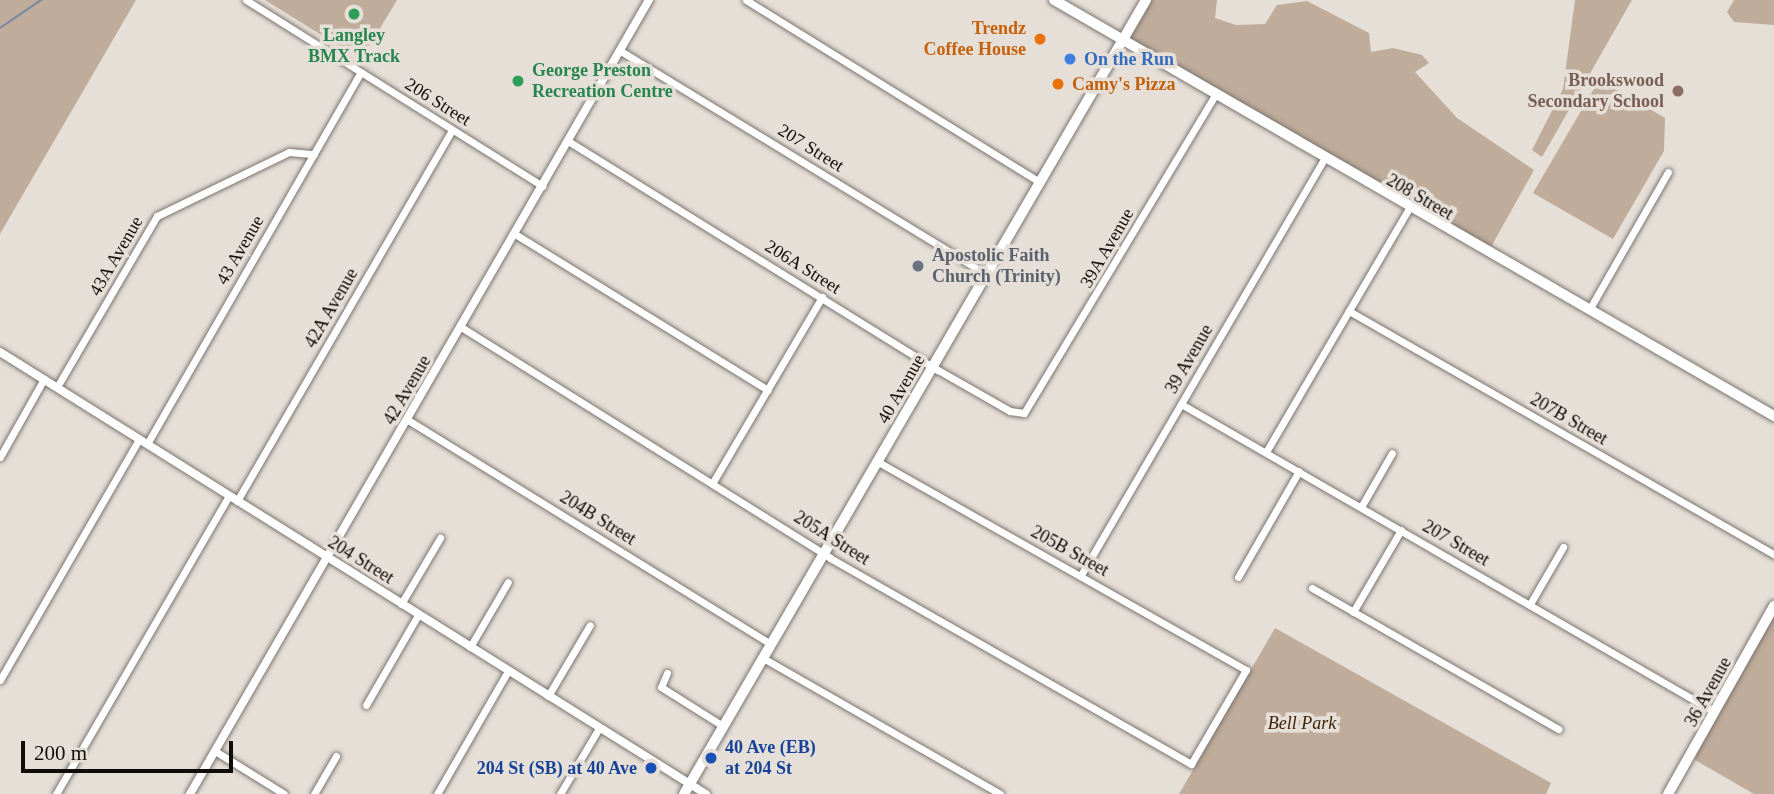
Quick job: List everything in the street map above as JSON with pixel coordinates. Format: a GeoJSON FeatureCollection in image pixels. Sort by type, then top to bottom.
{"type":"FeatureCollection","features":[{"type":"Feature","properties":{"kind":"main road","name":"208 Street"},"geometry":{"type":"LineString","coordinates":[[1054,0],[1214,97],[1774,416]]}},
{"type":"Feature","properties":{"kind":"main road","name":"40 Avenue"},"geometry":{"type":"LineString","coordinates":[[687,789],[1146,0]]}},
{"type":"Feature","properties":{"kind":"main road","name":"36 Avenue"},"geometry":{"type":"LineString","coordinates":[[1668,794],[1774,606]]}},
{"type":"Feature","properties":{"kind":"street","name":"206 Street"},"geometry":{"type":"LineString","coordinates":[[246,0],[542,186]]}},
{"type":"Feature","properties":{"kind":"street","name":"42 Avenue"},"geometry":{"type":"LineString","coordinates":[[191,794],[649,0]]}},
{"type":"Feature","properties":{"kind":"street"},"geometry":{"type":"LineString","coordinates":[[746,0],[1039,182]]}},
{"type":"Feature","properties":{"kind":"street","name":"207 Street"},"geometry":{"type":"LineString","coordinates":[[620,50],[986,274]]}},
{"type":"Feature","properties":{"kind":"street","name":"43 Avenue"},"geometry":{"type":"LineString","coordinates":[[0,680],[361,72]]}},
{"type":"Feature","properties":{"kind":"street","name":"39A Avenue"},"geometry":{"type":"LineString","coordinates":[[1024,413],[1214,97]]}},
{"type":"Feature","properties":{"kind":"street","name":"42A Avenue"},"geometry":{"type":"LineString","coordinates":[[237,501],[452,130]]}},
{"type":"Feature","properties":{"kind":"street","name":"206A Street"},"geometry":{"type":"LineString","coordinates":[[568,141],[933,366],[1010,411],[1024,413]]}},
{"type":"Feature","properties":{"kind":"street","name":"43A Avenue"},"geometry":{"type":"LineString","coordinates":[[57,387],[157,216],[289,152],[314,154]]}},
{"type":"Feature","properties":{"kind":"street","name":"39 Avenue"},"geometry":{"type":"LineString","coordinates":[[1081,575],[1324,159]]}},
{"type":"Feature","properties":{"kind":"street"},"geometry":{"type":"LineString","coordinates":[[1589,310],[1668,172]]}},
{"type":"Feature","properties":{"kind":"street"},"geometry":{"type":"LineString","coordinates":[[1266,453],[1409,208]]}},
{"type":"Feature","properties":{"kind":"street"},"geometry":{"type":"LineString","coordinates":[[515,234],[768,390]]}},
{"type":"Feature","properties":{"kind":"street"},"geometry":{"type":"LineString","coordinates":[[713,482],[822,297]]}},
{"type":"Feature","properties":{"kind":"street","name":"207B Street"},"geometry":{"type":"LineString","coordinates":[[1349,311],[1774,554]]}},
{"type":"Feature","properties":{"kind":"street","name":"205A Street"},"geometry":{"type":"LineString","coordinates":[[461,327],[824,551],[1191,764],[1246,670]]}},
{"type":"Feature","properties":{"kind":"street","name":"204 Street"},"geometry":{"type":"LineString","coordinates":[[0,352],[548,696],[687,789],[706,794]]}},
{"type":"Feature","properties":{"kind":"street"},"geometry":{"type":"LineString","coordinates":[[0,457],[44,379]]}},
{"type":"Feature","properties":{"kind":"street","name":"207 Street"},"geometry":{"type":"LineString","coordinates":[[1181,404],[1715,712]]}},
{"type":"Feature","properties":{"kind":"street","name":"204B Street"},"geometry":{"type":"LineString","coordinates":[[408,420],[771,643]]}},
{"type":"Feature","properties":{"kind":"street"},"geometry":{"type":"LineString","coordinates":[[1361,507],[1392,453]]}},
{"type":"Feature","properties":{"kind":"street","name":"205B Street"},"geometry":{"type":"LineString","coordinates":[[877,461],[1246,670]]}},
{"type":"Feature","properties":{"kind":"street"},"geometry":{"type":"LineString","coordinates":[[1238,577],[1299,471]]}},
{"type":"Feature","properties":{"kind":"street"},"geometry":{"type":"LineString","coordinates":[[56,794],[229,496]]}},
{"type":"Feature","properties":{"kind":"street"},"geometry":{"type":"LineString","coordinates":[[1353,612],[1401,530]]}},
{"type":"Feature","properties":{"kind":"street"},"geometry":{"type":"LineString","coordinates":[[401,604],[440,538]]}},
{"type":"Feature","properties":{"kind":"street"},"geometry":{"type":"LineString","coordinates":[[1530,604],[1563,547]]}},
{"type":"Feature","properties":{"kind":"street"},"geometry":{"type":"LineString","coordinates":[[470,647],[508,582]]}},
{"type":"Feature","properties":{"kind":"street"},"geometry":{"type":"LineString","coordinates":[[1311,588],[1558,730]]}},
{"type":"Feature","properties":{"kind":"street"},"geometry":{"type":"LineString","coordinates":[[366,705],[418,615]]}},
{"type":"Feature","properties":{"kind":"street"},"geometry":{"type":"LineString","coordinates":[[548,696],[590,625]]}},
{"type":"Feature","properties":{"kind":"street"},"geometry":{"type":"LineString","coordinates":[[763,658],[1000,794]]}},
{"type":"Feature","properties":{"kind":"street"},"geometry":{"type":"LineString","coordinates":[[437,794],[508,671]]}},
{"type":"Feature","properties":{"kind":"street"},"geometry":{"type":"LineString","coordinates":[[667,673],[660,687],[723,726]]}},
{"type":"Feature","properties":{"kind":"street"},"geometry":{"type":"LineString","coordinates":[[560,794],[598,728]]}},
{"type":"Feature","properties":{"kind":"street"},"geometry":{"type":"LineString","coordinates":[[215,751],[284,794]]}},
{"type":"Feature","properties":{"kind":"street"},"geometry":{"type":"LineString","coordinates":[[314,794],[336,756]]}},
{"type":"Feature","properties":{"kind":"green space"},"geometry":{"type":"Polygon","coordinates":[[[0,0],[136,0],[0,234],[0,0]]]}},
{"type":"Feature","properties":{"kind":"green space","name":"Langley BMX Track"},"geometry":{"type":"Polygon","coordinates":[[[265,0],[397,0],[367,50],[352,54],[265,0]]]}},
{"type":"Feature","properties":{"kind":"green space"},"geometry":{"type":"Polygon","coordinates":[[[1150,0],[1217,0],[1215,18],[1236,25],[1265,24],[1277,5],[1307,1],[1369,33],[1371,52],[1393,48],[1422,55],[1429,63],[1415,72],[1457,118],[1534,170],[1491,247],[1127,40],[1150,0]]]}},
{"type":"Feature","properties":{"kind":"green space"},"geometry":{"type":"Polygon","coordinates":[[[1575,0],[1632,0],[1542,157],[1532,150],[1563,89],[1575,0]]]}},
{"type":"Feature","properties":{"kind":"green space"},"geometry":{"type":"Polygon","coordinates":[[[1734,0],[1774,0],[1774,25],[1734,22],[1727,12],[1734,0]]]}},
{"type":"Feature","properties":{"kind":"green space"},"geometry":{"type":"Polygon","coordinates":[[[1606,83],[1665,118],[1664,151],[1613,239],[1533,193],[1595,87],[1606,83]]]}},
{"type":"Feature","properties":{"kind":"green space"},"geometry":{"type":"Polygon","coordinates":[[[1774,611],[1774,794],[1754,794],[1695,760],[1696,752],[1774,611]]]}},
{"type":"Feature","properties":{"kind":"green space","name":"Bell Park"},"geometry":{"type":"Polygon","coordinates":[[[1275,628],[1551,783],[1546,794],[1179,794],[1275,628]]]}},
{"type":"Feature","properties":{"kind":"waterway"},"geometry":{"type":"LineString","coordinates":[[0,28],[41,0]]}},
{"type":"Feature","properties":{"kind":"place","name":"Langley BMX Track"},"geometry":{"type":"Point","coordinates":[354,14]}},
{"type":"Feature","properties":{"kind":"place","name":"Trendz Coffee House"},"geometry":{"type":"Point","coordinates":[1040,39]}},
{"type":"Feature","properties":{"kind":"place","name":"On the Run"},"geometry":{"type":"Point","coordinates":[1070,59]}},
{"type":"Feature","properties":{"kind":"place","name":"George Preston Recreation Centre"},"geometry":{"type":"Point","coordinates":[518,81]}},
{"type":"Feature","properties":{"kind":"place","name":"Camy's Pizza"},"geometry":{"type":"Point","coordinates":[1058,84]}},
{"type":"Feature","properties":{"kind":"place","name":"Brookswood Secondary School"},"geometry":{"type":"Point","coordinates":[1678,91]}},
{"type":"Feature","properties":{"kind":"place","name":"Apostolic Faith Church (Trinity)"},"geometry":{"type":"Point","coordinates":[918,266]}},
{"type":"Feature","properties":{"kind":"place","name":"40 Ave (EB) at 204 St"},"geometry":{"type":"Point","coordinates":[711,758]}},
{"type":"Feature","properties":{"kind":"place","name":"204 St (SB) at 40 Ave"},"geometry":{"type":"Point","coordinates":[651,768]}}]}
